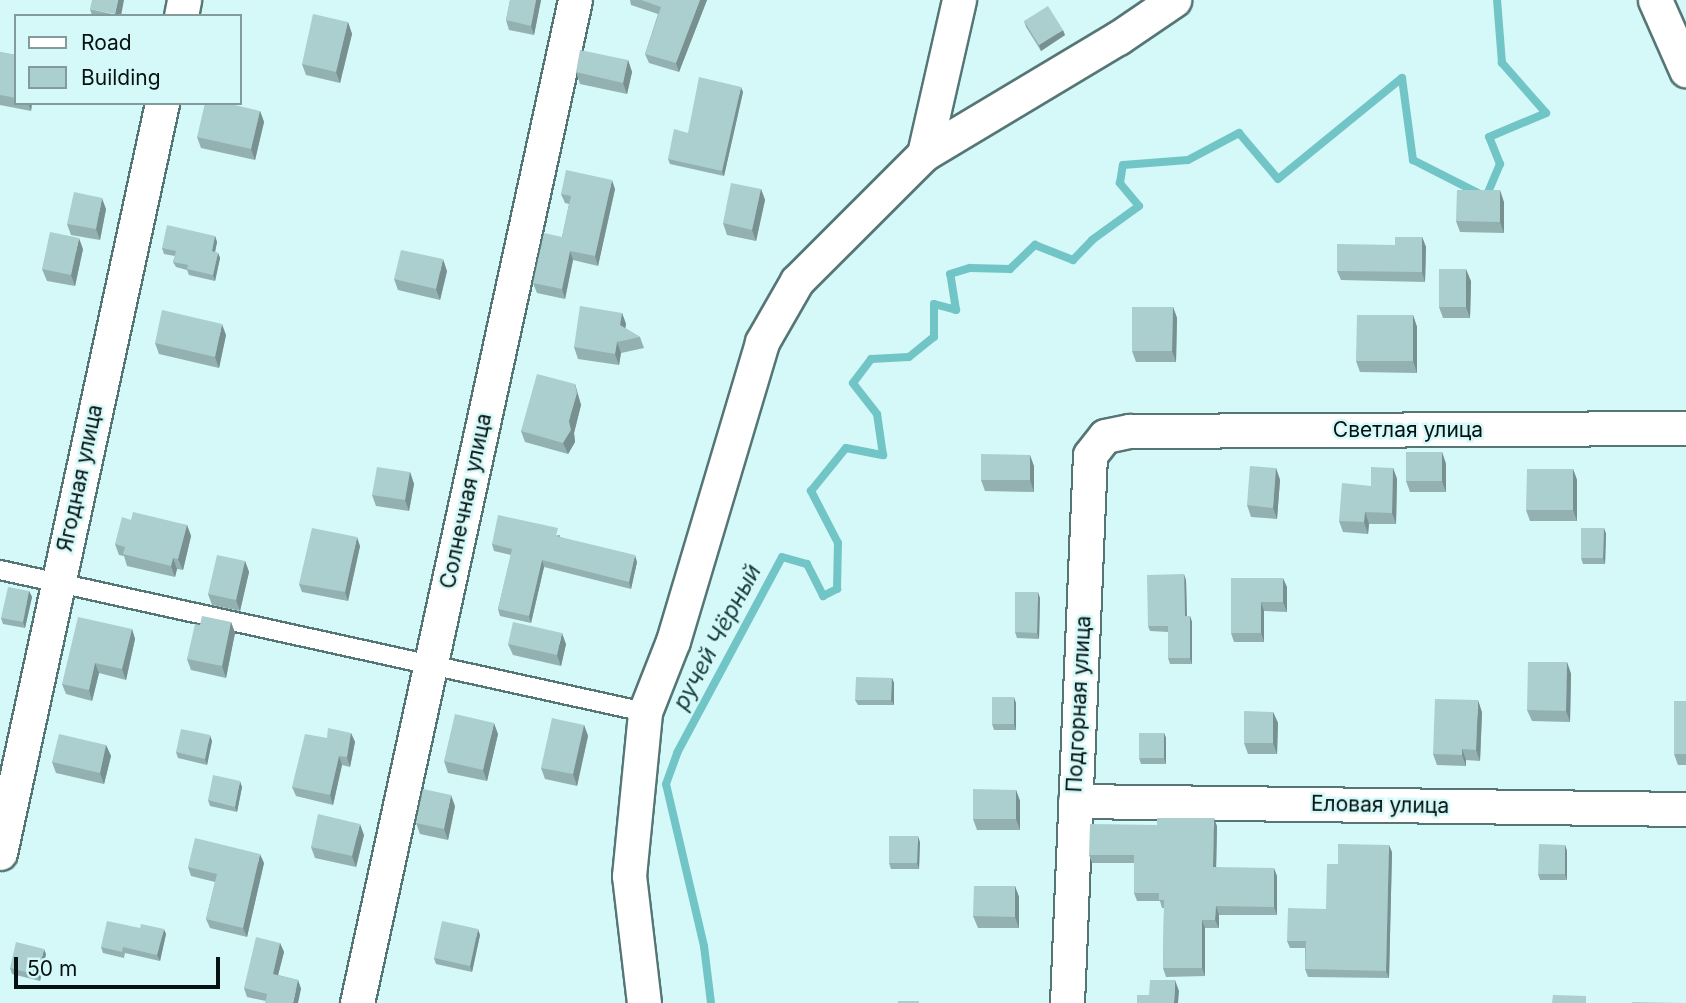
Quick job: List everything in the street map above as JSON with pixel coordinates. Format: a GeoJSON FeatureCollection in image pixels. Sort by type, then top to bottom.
{"type":"FeatureCollection","features":[{"type":"Feature","properties":{"kind":"street","name":"Солнечная улица"},"geometry":{"type":"LineString","coordinates":[[357,1003],[575,0]]}},
{"type":"Feature","properties":{"kind":"street"},"geometry":{"type":"LineString","coordinates":[[923,154],[959,0]]}},
{"type":"Feature","properties":{"kind":"street"},"geometry":{"type":"LineString","coordinates":[[644,1003],[629,876],[645,712],[673,641],[762,342],[797,281],[923,154],[1118,38],[1174,0]]}},
{"type":"Feature","properties":{"kind":"street"},"geometry":{"type":"LineString","coordinates":[[1655,0],[1686,70]]}},
{"type":"Feature","properties":{"kind":"street","name":"Ягодная улица"},"geometry":{"type":"LineString","coordinates":[[0,853],[162,105]]}},
{"type":"Feature","properties":{"kind":"street","name":"Светлая улица"},"geometry":{"type":"LineString","coordinates":[[1129,431],[1686,428]]}},
{"type":"Feature","properties":{"kind":"street","name":"Подгорная улица"},"geometry":{"type":"LineString","coordinates":[[1067,1003],[1090,454],[1105,436],[1129,431]]}},
{"type":"Feature","properties":{"kind":"street","name":"Еловая улица"},"geometry":{"type":"LineString","coordinates":[[1075,801],[1686,809]]}},
{"type":"Feature","properties":{"kind":"lane"},"geometry":{"type":"LineString","coordinates":[[0,570],[645,712]]}},
{"type":"Feature","properties":{"kind":"building"},"geometry":{"type":"Polygon","coordinates":[[[92,0],[118,0],[115,14],[90,9],[92,0]]]}},
{"type":"Feature","properties":{"kind":"building"},"geometry":{"type":"Polygon","coordinates":[[[510,0],[536,0],[531,26],[506,20],[510,0]]]}},
{"type":"Feature","properties":{"kind":"building"},"geometry":{"type":"Polygon","coordinates":[[[641,0],[700,0],[676,63],[645,54],[661,7],[641,0]]]}},
{"type":"Feature","properties":{"kind":"building"},"geometry":{"type":"Polygon","coordinates":[[[1048,6],[1063,30],[1039,45],[1024,21],[1048,6]]]}},
{"type":"Feature","properties":{"kind":"building"},"geometry":{"type":"Polygon","coordinates":[[[313,14],[348,22],[336,72],[302,64],[313,14]]]}},
{"type":"Feature","properties":{"kind":"building"},"geometry":{"type":"Polygon","coordinates":[[[580,50],[628,60],[623,83],[576,72],[580,50]]]}},
{"type":"Feature","properties":{"kind":"building"},"geometry":{"type":"Polygon","coordinates":[[[0,52],[14,55],[14,98],[0,95],[0,52]]]}},
{"type":"Feature","properties":{"kind":"building"},"geometry":{"type":"Polygon","coordinates":[[[699,77],[741,87],[722,171],[668,159],[674,129],[688,133],[699,77]]]}},
{"type":"Feature","properties":{"kind":"building"},"geometry":{"type":"Polygon","coordinates":[[[205,105],[234,105],[260,111],[251,149],[197,137],[205,105]]]}},
{"type":"Feature","properties":{"kind":"building"},"geometry":{"type":"Polygon","coordinates":[[[566,170],[612,180],[595,256],[570,251],[562,289],[533,283],[544,233],[562,237],[571,196],[561,194],[566,170]]]}},
{"type":"Feature","properties":{"kind":"building"},"geometry":{"type":"Polygon","coordinates":[[[731,183],[761,189],[752,230],[723,223],[731,183]]]}},
{"type":"Feature","properties":{"kind":"building"},"geometry":{"type":"Polygon","coordinates":[[[1457,190],[1500,190],[1500,222],[1456,221],[1457,190]]]}},
{"type":"Feature","properties":{"kind":"building"},"geometry":{"type":"Polygon","coordinates":[[[74,192],[102,198],[96,229],[67,224],[74,192]]]}},
{"type":"Feature","properties":{"kind":"building"},"geometry":{"type":"Polygon","coordinates":[[[167,225],[215,236],[212,251],[218,253],[213,275],[187,269],[188,265],[173,262],[176,251],[162,248],[167,225]]]}},
{"type":"Feature","properties":{"kind":"building"},"geometry":{"type":"Polygon","coordinates":[[[50,232],[79,238],[71,275],[42,269],[50,232]]]}},
{"type":"Feature","properties":{"kind":"building"},"geometry":{"type":"Polygon","coordinates":[[[1395,237],[1422,237],[1422,272],[1337,271],[1337,244],[1395,245],[1395,237]]]}},
{"type":"Feature","properties":{"kind":"building"},"geometry":{"type":"Polygon","coordinates":[[[401,250],[443,259],[436,289],[394,279],[401,250]]]}},
{"type":"Feature","properties":{"kind":"building"},"geometry":{"type":"Polygon","coordinates":[[[1439,269],[1466,269],[1466,307],[1439,307],[1439,269]]]}},
{"type":"Feature","properties":{"kind":"building"},"geometry":{"type":"Polygon","coordinates":[[[580,306],[622,313],[620,325],[640,337],[617,342],[615,354],[574,347],[580,306]]]}},
{"type":"Feature","properties":{"kind":"building"},"geometry":{"type":"Polygon","coordinates":[[[1132,307],[1173,307],[1172,351],[1132,351],[1132,307]]]}},
{"type":"Feature","properties":{"kind":"building"},"geometry":{"type":"Polygon","coordinates":[[[162,310],[222,324],[215,357],[155,343],[162,310]]]}},
{"type":"Feature","properties":{"kind":"building"},"geometry":{"type":"Polygon","coordinates":[[[1357,315],[1413,315],[1413,361],[1356,361],[1357,315]]]}},
{"type":"Feature","properties":{"kind":"building"},"geometry":{"type":"Polygon","coordinates":[[[537,374],[575,384],[577,393],[569,421],[571,430],[563,443],[521,431],[537,374]]]}},
{"type":"Feature","properties":{"kind":"building"},"geometry":{"type":"Polygon","coordinates":[[[1406,452],[1442,452],[1442,481],[1406,481],[1406,452]]]}},
{"type":"Feature","properties":{"kind":"building"},"geometry":{"type":"Polygon","coordinates":[[[981,454],[1030,455],[1030,480],[981,480],[981,454]]]}},
{"type":"Feature","properties":{"kind":"building"},"geometry":{"type":"Polygon","coordinates":[[[1250,466],[1276,468],[1273,508],[1247,505],[1250,466]]]}},
{"type":"Feature","properties":{"kind":"building"},"geometry":{"type":"Polygon","coordinates":[[[377,467],[410,472],[405,500],[372,495],[377,467]]]}},
{"type":"Feature","properties":{"kind":"building"},"geometry":{"type":"Polygon","coordinates":[[[1371,467],[1393,468],[1392,513],[1365,512],[1364,522],[1339,521],[1342,483],[1371,486],[1371,467]]]}},
{"type":"Feature","properties":{"kind":"building"},"geometry":{"type":"Polygon","coordinates":[[[1527,469],[1573,469],[1573,510],[1526,510],[1527,469]]]}},
{"type":"Feature","properties":{"kind":"building"},"geometry":{"type":"Polygon","coordinates":[[[133,512],[187,525],[178,559],[173,558],[171,566],[123,554],[125,547],[115,544],[122,517],[131,520],[133,512]]]}},
{"type":"Feature","properties":{"kind":"building"},"geometry":{"type":"Polygon","coordinates":[[[498,515],[558,528],[556,536],[635,555],[629,582],[542,560],[529,616],[498,609],[512,549],[492,544],[498,515]]]}},
{"type":"Feature","properties":{"kind":"building"},"geometry":{"type":"Polygon","coordinates":[[[312,528],[357,537],[345,592],[299,584],[312,528]]]}},
{"type":"Feature","properties":{"kind":"building"},"geometry":{"type":"Polygon","coordinates":[[[1581,528],[1604,528],[1603,558],[1581,558],[1581,528]]]}},
{"type":"Feature","properties":{"kind":"building"},"geometry":{"type":"Polygon","coordinates":[[[217,555],[245,561],[236,600],[208,594],[217,555]]]}},
{"type":"Feature","properties":{"kind":"building"},"geometry":{"type":"Polygon","coordinates":[[[1184,574],[1185,616],[1190,616],[1190,658],[1168,658],[1168,626],[1148,626],[1147,575],[1184,574]]]}},
{"type":"Feature","properties":{"kind":"building"},"geometry":{"type":"Polygon","coordinates":[[[1231,578],[1283,578],[1283,602],[1261,602],[1261,633],[1231,633],[1231,578]]]}},
{"type":"Feature","properties":{"kind":"building"},"geometry":{"type":"Polygon","coordinates":[[[8,587],[29,591],[23,622],[1,618],[8,587]]]}},
{"type":"Feature","properties":{"kind":"building"},"geometry":{"type":"Polygon","coordinates":[[[1015,592],[1038,592],[1037,633],[1015,632],[1015,592]]]}},
{"type":"Feature","properties":{"kind":"building"},"geometry":{"type":"Polygon","coordinates":[[[202,616],[231,622],[222,666],[187,659],[195,624],[200,625],[202,616]]]}},
{"type":"Feature","properties":{"kind":"building"},"geometry":{"type":"Polygon","coordinates":[[[78,617],[132,629],[122,669],[95,663],[89,690],[62,684],[78,617]]]}},
{"type":"Feature","properties":{"kind":"building"},"geometry":{"type":"Polygon","coordinates":[[[513,622],[562,633],[557,655],[508,644],[513,622]]]}},
{"type":"Feature","properties":{"kind":"building"},"geometry":{"type":"Polygon","coordinates":[[[1528,662],[1567,662],[1566,711],[1527,710],[1528,662]]]}},
{"type":"Feature","properties":{"kind":"building"},"geometry":{"type":"Polygon","coordinates":[[[856,677],[892,678],[891,700],[855,700],[856,677]]]}},
{"type":"Feature","properties":{"kind":"building"},"geometry":{"type":"Polygon","coordinates":[[[992,697],[1014,697],[1014,724],[992,724],[992,697]]]}},
{"type":"Feature","properties":{"kind":"building"},"geometry":{"type":"Polygon","coordinates":[[[1435,699],[1478,700],[1476,750],[1462,749],[1462,755],[1433,754],[1435,699]]]}},
{"type":"Feature","properties":{"kind":"building"},"geometry":{"type":"Polygon","coordinates":[[[1674,701],[1686,701],[1686,754],[1674,754],[1674,701]]]}},
{"type":"Feature","properties":{"kind":"building"},"geometry":{"type":"Polygon","coordinates":[[[1244,711],[1273,712],[1273,743],[1244,743],[1244,711]]]}},
{"type":"Feature","properties":{"kind":"building"},"geometry":{"type":"Polygon","coordinates":[[[455,714],[494,723],[483,770],[444,761],[455,714]]]}},
{"type":"Feature","properties":{"kind":"building"},"geometry":{"type":"Polygon","coordinates":[[[552,718],[584,725],[573,774],[541,768],[552,718]]]}},
{"type":"Feature","properties":{"kind":"building"},"geometry":{"type":"Polygon","coordinates":[[[328,728],[351,733],[347,757],[339,756],[330,795],[292,787],[305,734],[327,738],[328,728]]]}},
{"type":"Feature","properties":{"kind":"building"},"geometry":{"type":"Polygon","coordinates":[[[181,729],[210,735],[205,759],[176,752],[181,729]]]}},
{"type":"Feature","properties":{"kind":"building"},"geometry":{"type":"Polygon","coordinates":[[[1139,733],[1164,733],[1164,758],[1139,758],[1139,733]]]}},
{"type":"Feature","properties":{"kind":"building"},"geometry":{"type":"Polygon","coordinates":[[[59,734],[106,745],[100,773],[52,762],[59,734]]]}},
{"type":"Feature","properties":{"kind":"building"},"geometry":{"type":"Polygon","coordinates":[[[213,775],[240,781],[235,807],[208,800],[213,775]]]}},
{"type":"Feature","properties":{"kind":"building"},"geometry":{"type":"Polygon","coordinates":[[[423,789],[451,795],[444,829],[416,823],[423,789]]]}},
{"type":"Feature","properties":{"kind":"building"},"geometry":{"type":"Polygon","coordinates":[[[973,789],[1016,790],[1016,819],[973,819],[973,789]]]}},
{"type":"Feature","properties":{"kind":"building"},"geometry":{"type":"Polygon","coordinates":[[[318,814],[360,824],[352,856],[311,847],[318,814]]]}},
{"type":"Feature","properties":{"kind":"building"},"geometry":{"type":"Polygon","coordinates":[[[1157,818],[1214,818],[1213,867],[1274,868],[1274,907],[1216,906],[1215,920],[1202,920],[1202,968],[1163,968],[1164,900],[1159,900],[1159,893],[1134,893],[1134,855],[1089,855],[1090,824],[1157,825],[1157,818]]]}},
{"type":"Feature","properties":{"kind":"building"},"geometry":{"type":"Polygon","coordinates":[[[889,836],[918,836],[917,863],[889,863],[889,836]]]}},
{"type":"Feature","properties":{"kind":"building"},"geometry":{"type":"Polygon","coordinates":[[[195,838],[260,854],[243,928],[206,919],[217,874],[188,867],[195,838]]]}},
{"type":"Feature","properties":{"kind":"building"},"geometry":{"type":"Polygon","coordinates":[[[1338,844],[1389,845],[1386,971],[1305,969],[1306,941],[1287,941],[1288,908],[1326,909],[1327,864],[1338,864],[1338,844]]]}},
{"type":"Feature","properties":{"kind":"building"},"geometry":{"type":"Polygon","coordinates":[[[1539,844],[1565,845],[1565,874],[1538,874],[1539,844]]]}},
{"type":"Feature","properties":{"kind":"building"},"geometry":{"type":"Polygon","coordinates":[[[974,886],[1015,886],[1015,917],[973,916],[974,886]]]}},
{"type":"Feature","properties":{"kind":"building"},"geometry":{"type":"Polygon","coordinates":[[[107,921],[140,928],[141,924],[164,929],[157,955],[123,947],[122,952],[101,947],[107,921]]]}},
{"type":"Feature","properties":{"kind":"building"},"geometry":{"type":"Polygon","coordinates":[[[442,921],[478,929],[470,966],[434,958],[442,921]]]}},
{"type":"Feature","properties":{"kind":"building"},"geometry":{"type":"Polygon","coordinates":[[[256,937],[280,943],[273,974],[298,980],[293,1003],[265,1003],[267,994],[244,988],[256,937]]]}},
{"type":"Feature","properties":{"kind":"building"},"geometry":{"type":"Polygon","coordinates":[[[16,942],[44,949],[38,975],[10,968],[16,942]]]}},
{"type":"Feature","properties":{"kind":"building"},"geometry":{"type":"Polygon","coordinates":[[[1150,980],[1175,980],[1174,1003],[1137,1003],[1137,995],[1149,995],[1150,980]]]}},
{"type":"Feature","properties":{"kind":"building"},"geometry":{"type":"Polygon","coordinates":[[[1553,995],[1586,996],[1586,1003],[1552,1003],[1553,995]]]}},
{"type":"Feature","properties":{"kind":"building"},"geometry":{"type":"Polygon","coordinates":[[[919,1001],[919,1003],[898,1003],[919,1001]]]}},
{"type":"Feature","properties":{"kind":"waterway","name":"ручей Чёрный"},"geometry":{"type":"LineString","coordinates":[[711,1003],[704,946],[666,784],[677,753],[782,557],[807,564],[823,596],[837,589],[838,543],[811,491],[846,448],[883,455],[877,414],[853,383],[871,359],[909,357],[934,337],[934,304],[956,310],[950,274],[970,268],[1010,269],[1035,245],[1073,260],[1092,240],[1139,206],[1120,183],[1123,165],[1188,160],[1239,133],[1278,179],[1402,78],[1413,160],[1486,197],[1500,164],[1489,137],[1546,113],[1502,63],[1497,0]]}}]}
